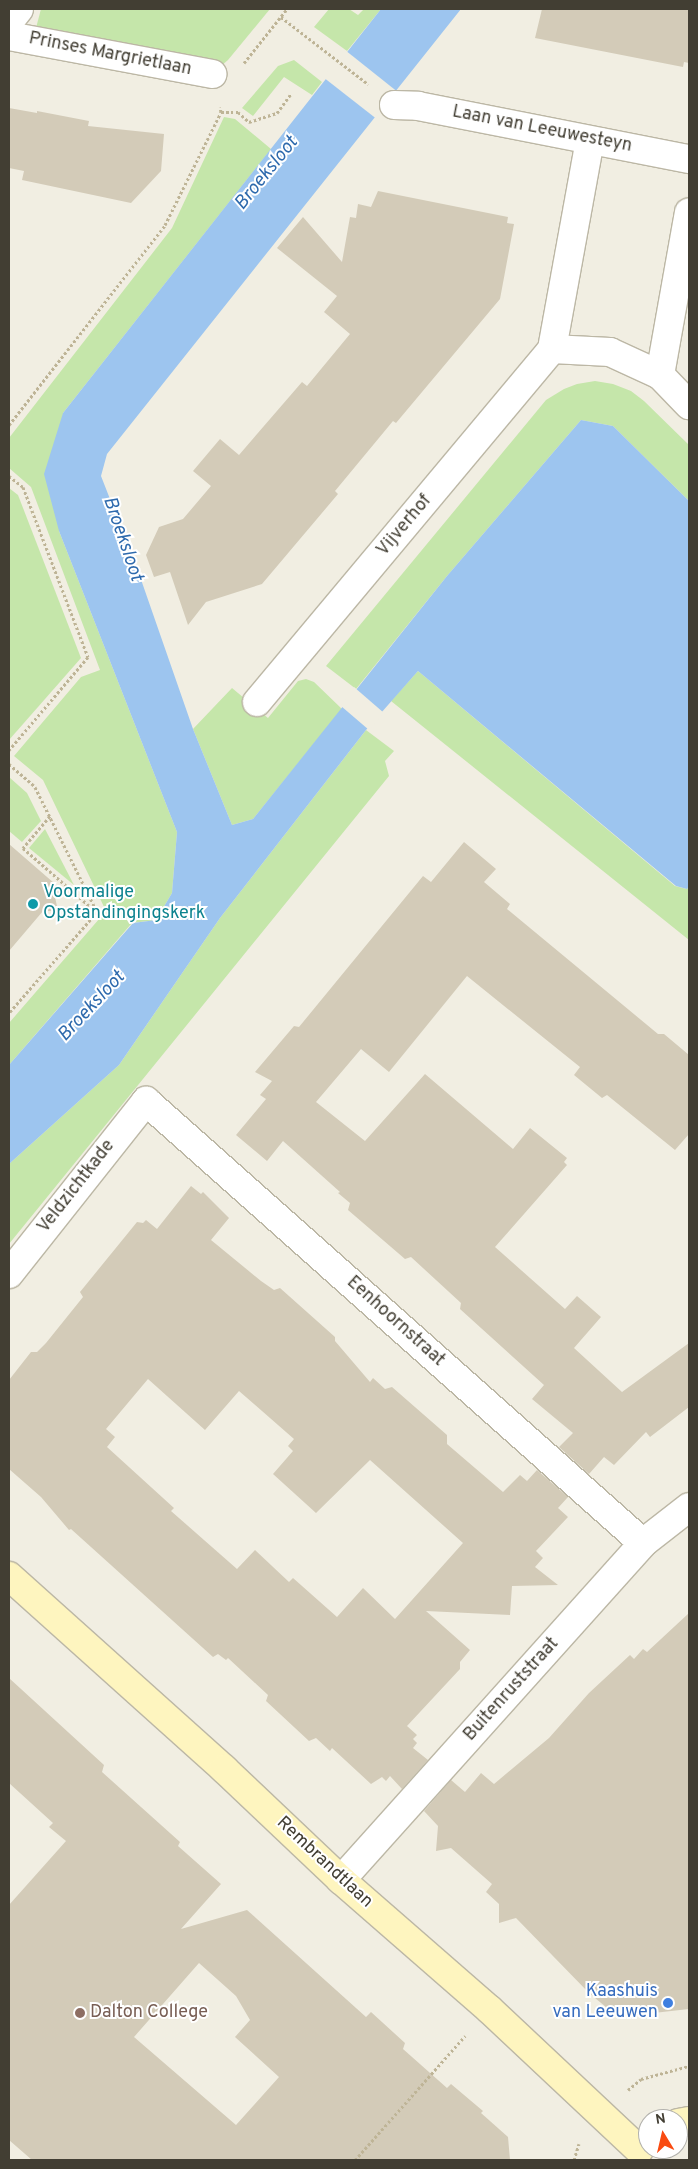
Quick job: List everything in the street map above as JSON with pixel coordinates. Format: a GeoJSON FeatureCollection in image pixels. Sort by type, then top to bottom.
{"type":"FeatureCollection","features":[{"type":"Feature","properties":{"kind":"street","name":"Prinses Margrietlaan"},"geometry":{"type":"LineString","coordinates":[[9,22],[19,9]]}},
{"type":"Feature","properties":{"kind":"street","name":"Prinses Margrietlaan"},"geometry":{"type":"LineString","coordinates":[[9,36],[212,74]]}},
{"type":"Feature","properties":{"kind":"street","name":"Laan van Leeuwesteyn"},"geometry":{"type":"LineString","coordinates":[[394,105],[418,106],[689,159]]}},
{"type":"Feature","properties":{"kind":"street","name":"Vijverhof"},"geometry":{"type":"LineString","coordinates":[[257,702],[552,349],[590,140]]}},
{"type":"Feature","properties":{"kind":"street"},"geometry":{"type":"LineString","coordinates":[[660,375],[689,213]]}},
{"type":"Feature","properties":{"kind":"street"},"geometry":{"type":"LineString","coordinates":[[552,349],[610,352],[660,375],[689,405]]}},
{"type":"Feature","properties":{"kind":"street","name":"Veldzichtkade"},"geometry":{"type":"LineString","coordinates":[[9,1274],[146,1101]]}},
{"type":"Feature","properties":{"kind":"street","name":"Eenhoornstraat"},"geometry":{"type":"LineString","coordinates":[[146,1101],[643,1542]]}},
{"type":"Feature","properties":{"kind":"street","name":"Buitenruststraat"},"geometry":{"type":"LineString","coordinates":[[341,1880],[643,1542],[689,1508]]}},
{"type":"Feature","properties":{"kind":"street","name":"Rembrandtlaan"},"geometry":{"type":"LineString","coordinates":[[9,1576],[224,1770],[341,1880],[489,2009],[638,2148]]}},
{"type":"Feature","properties":{"kind":"path"},"geometry":{"type":"LineString","coordinates":[[9,425],[165,225],[221,112],[212,74],[237,73],[287,9]]}},
{"type":"Feature","properties":{"kind":"path"},"geometry":{"type":"LineString","coordinates":[[281,17],[394,105]]}},
{"type":"Feature","properties":{"kind":"path"},"geometry":{"type":"LineString","coordinates":[[221,112],[238,112],[249,122],[277,112],[291,94]]}},
{"type":"Feature","properties":{"kind":"path"},"geometry":{"type":"LineString","coordinates":[[9,476],[23,487],[88,657],[9,750]]}},
{"type":"Feature","properties":{"kind":"path"},"geometry":{"type":"LineString","coordinates":[[9,764],[35,786],[97,912]]}},
{"type":"Feature","properties":{"kind":"path"},"geometry":{"type":"LineString","coordinates":[[50,816],[22,848],[97,912]]}},
{"type":"Feature","properties":{"kind":"path"},"geometry":{"type":"LineString","coordinates":[[9,1013],[97,912]]}},
{"type":"Feature","properties":{"kind":"path"},"geometry":{"type":"LineString","coordinates":[[355,2160],[489,2009]]}},
{"type":"Feature","properties":{"kind":"green space"},"geometry":{"type":"Polygon","coordinates":[[[41,9],[270,9],[221,66],[36,28],[41,9]]]}},
{"type":"Feature","properties":{"kind":"green space"},"geometry":{"type":"Polygon","coordinates":[[[329,9],[349,9],[358,15],[364,9],[381,9],[347,51],[314,27],[329,9]]]}},
{"type":"Feature","properties":{"kind":"green space"},"geometry":{"type":"Polygon","coordinates":[[[294,60],[322,82],[312,95],[284,77],[253,116],[242,108],[278,66],[294,60]]]}},
{"type":"Feature","properties":{"kind":"green space"},"geometry":{"type":"Polygon","coordinates":[[[224,117],[235,119],[271,149],[63,413],[59,531],[177,832],[172,893],[156,920],[132,923],[9,1065],[9,1023],[106,911],[43,780],[14,756],[81,677],[100,670],[31,487],[9,468],[9,438],[172,228],[224,117]]]}},
{"type":"Feature","properties":{"kind":"green space"},"geometry":{"type":"Polygon","coordinates":[[[595,381],[613,384],[631,391],[644,401],[689,445],[689,501],[613,426],[581,420],[447,576],[356,689],[326,666],[546,400],[564,389],[577,384],[595,381]]]}},
{"type":"Feature","properties":{"kind":"green space"},"geometry":{"type":"Polygon","coordinates":[[[9,488],[18,495],[81,658],[9,740],[9,488]]]}},
{"type":"Feature","properties":{"kind":"green space"},"geometry":{"type":"Polygon","coordinates":[[[418,671],[675,886],[687,889],[689,886],[689,940],[391,701],[418,671]]]}},
{"type":"Feature","properties":{"kind":"green space"},"geometry":{"type":"Polygon","coordinates":[[[306,679],[314,682],[342,709],[253,819],[232,825],[193,729],[232,688],[268,718],[298,681],[306,679]]]}},
{"type":"Feature","properties":{"kind":"green space"},"geometry":{"type":"Polygon","coordinates":[[[366,730],[394,751],[385,761],[389,776],[9,1244],[9,1164],[119,1065],[220,918],[366,730]]]}},
{"type":"Feature","properties":{"kind":"green space"},"geometry":{"type":"Polygon","coordinates":[[[9,777],[27,793],[41,821],[22,842],[9,831],[9,777]]]}},
{"type":"Feature","properties":{"kind":"green space"},"geometry":{"type":"Polygon","coordinates":[[[45,829],[74,885],[29,848],[45,829]]]}},
{"type":"Feature","properties":{"kind":"water","name":"Broeksloot"},"geometry":{"type":"Polygon","coordinates":[[[381,9],[461,9],[107,454],[101,476],[137,568],[193,729],[232,825],[253,819],[447,576],[581,420],[613,426],[689,501],[689,886],[687,889],[676,886],[418,671],[366,730],[220,918],[119,1065],[9,1164],[9,1065],[133,923],[156,920],[172,893],[177,832],[59,531],[44,474],[63,413],[381,9]]]}},
{"type":"Feature","properties":{"kind":"pier"},"geometry":{"type":"Polygon","coordinates":[[[345,50],[399,93],[378,120],[323,77],[345,50]]]}},
{"type":"Feature","properties":{"kind":"pier"},"geometry":{"type":"Polygon","coordinates":[[[354,687],[384,713],[369,730],[341,706],[354,687]]]}},
{"type":"Feature","properties":{"kind":"building"},"geometry":{"type":"Polygon","coordinates":[[[542,9],[689,9],[689,63],[684,62],[683,67],[535,38],[542,9]]]}},
{"type":"Feature","properties":{"kind":"building"},"geometry":{"type":"Polygon","coordinates":[[[9,108],[37,113],[37,111],[89,121],[88,126],[164,134],[161,171],[131,203],[22,180],[24,171],[9,168],[9,108]]]}},
{"type":"Feature","properties":{"kind":"building"},"geometry":{"type":"Polygon","coordinates":[[[378,191],[508,217],[507,223],[514,224],[500,299],[396,423],[393,421],[335,491],[338,494],[262,584],[206,602],[188,625],[170,572],[154,577],[146,555],[159,527],[183,519],[211,486],[193,471],[220,439],[239,455],[302,382],[307,386],[350,334],[324,312],[337,296],[277,248],[303,217],[342,262],[350,217],[356,218],[358,204],[371,207],[378,191]]]}},
{"type":"Feature","properties":{"kind":"building"},"geometry":{"type":"Polygon","coordinates":[[[464,842],[496,869],[484,882],[510,904],[507,909],[658,1034],[664,1034],[689,1055],[689,1134],[675,1150],[607,1095],[602,1098],[574,1075],[580,1067],[467,976],[389,1072],[361,1049],[316,1102],[365,1141],[425,1074],[513,1149],[530,1128],[567,1158],[564,1162],[567,1165],[495,1247],[565,1309],[577,1296],[601,1317],[574,1348],[622,1392],[689,1343],[689,1407],[650,1437],[646,1432],[614,1465],[604,1457],[589,1474],[559,1447],[573,1433],[532,1399],[544,1385],[460,1309],[461,1303],[411,1257],[405,1259],[348,1210],[350,1203],[338,1193],[340,1192],[283,1141],[267,1161],[236,1135],[266,1099],[260,1095],[272,1081],[255,1072],[294,1026],[299,1027],[423,876],[431,882],[464,842]]]}},
{"type":"Feature","properties":{"kind":"building","name":"Voormalige Opstandingingskerk"},"geometry":{"type":"Polygon","coordinates":[[[9,844],[62,890],[55,897],[58,911],[43,911],[9,951],[9,844]]]}},
{"type":"Feature","properties":{"kind":"building"},"geometry":{"type":"Polygon","coordinates":[[[191,1186],[201,1194],[203,1192],[229,1218],[211,1240],[261,1281],[274,1290],[280,1288],[335,1337],[335,1341],[370,1382],[373,1378],[385,1389],[392,1387],[447,1435],[447,1444],[503,1492],[520,1475],[527,1481],[537,1470],[568,1497],[558,1508],[568,1517],[536,1551],[543,1558],[535,1567],[558,1585],[512,1586],[510,1615],[426,1611],[470,1650],[460,1662],[460,1669],[407,1726],[417,1735],[413,1739],[417,1743],[413,1748],[428,1760],[402,1789],[390,1776],[386,1781],[382,1777],[371,1784],[332,1748],[330,1751],[316,1738],[309,1741],[266,1701],[268,1695],[228,1658],[226,1660],[218,1654],[213,1657],[71,1529],[69,1530],[41,1497],[9,1469],[9,1380],[31,1352],[37,1352],[46,1343],[83,1297],[80,1292],[137,1222],[143,1223],[146,1220],[157,1229],[191,1186]],[[148,1379],[106,1429],[115,1437],[107,1447],[174,1508],[171,1511],[237,1569],[255,1550],[289,1582],[293,1578],[337,1617],[363,1588],[395,1619],[463,1543],[370,1460],[316,1513],[273,1474],[293,1451],[288,1446],[294,1439],[239,1391],[205,1430],[148,1379]]]}},
{"type":"Feature","properties":{"kind":"building"},"geometry":{"type":"Polygon","coordinates":[[[689,1613],[689,2009],[618,2017],[589,1993],[516,1918],[499,1923],[499,1904],[486,1892],[492,1884],[451,1848],[436,1851],[438,1826],[424,1811],[451,1780],[465,1792],[481,1773],[494,1784],[549,1738],[589,1693],[630,1655],[634,1659],[643,1649],[647,1652],[689,1613]]]}},
{"type":"Feature","properties":{"kind":"building"},"geometry":{"type":"Polygon","coordinates":[[[9,1678],[104,1765],[102,1772],[180,1842],[178,1846],[221,1884],[181,1929],[247,1910],[366,2017],[371,2012],[405,2043],[403,2049],[447,2088],[451,2084],[483,2111],[481,2113],[508,2137],[510,2160],[32,2160],[9,2140],[9,1905],[66,1841],[49,1827],[53,1823],[9,1783],[9,1678]],[[199,1963],[134,2037],[236,2125],[279,2077],[235,2037],[250,2020],[236,1996],[199,1963]]]}},
{"type":"Feature","properties":{"kind":"place","name":"Voormalige Opstandingingskerk"},"geometry":{"type":"Point","coordinates":[33,904]}},
{"type":"Feature","properties":{"kind":"place","name":"Kaashuis van Leeuwen"},"geometry":{"type":"Point","coordinates":[668,2003]}},
{"type":"Feature","properties":{"kind":"place","name":"Dalton College"},"geometry":{"type":"Point","coordinates":[80,2013]}}]}
